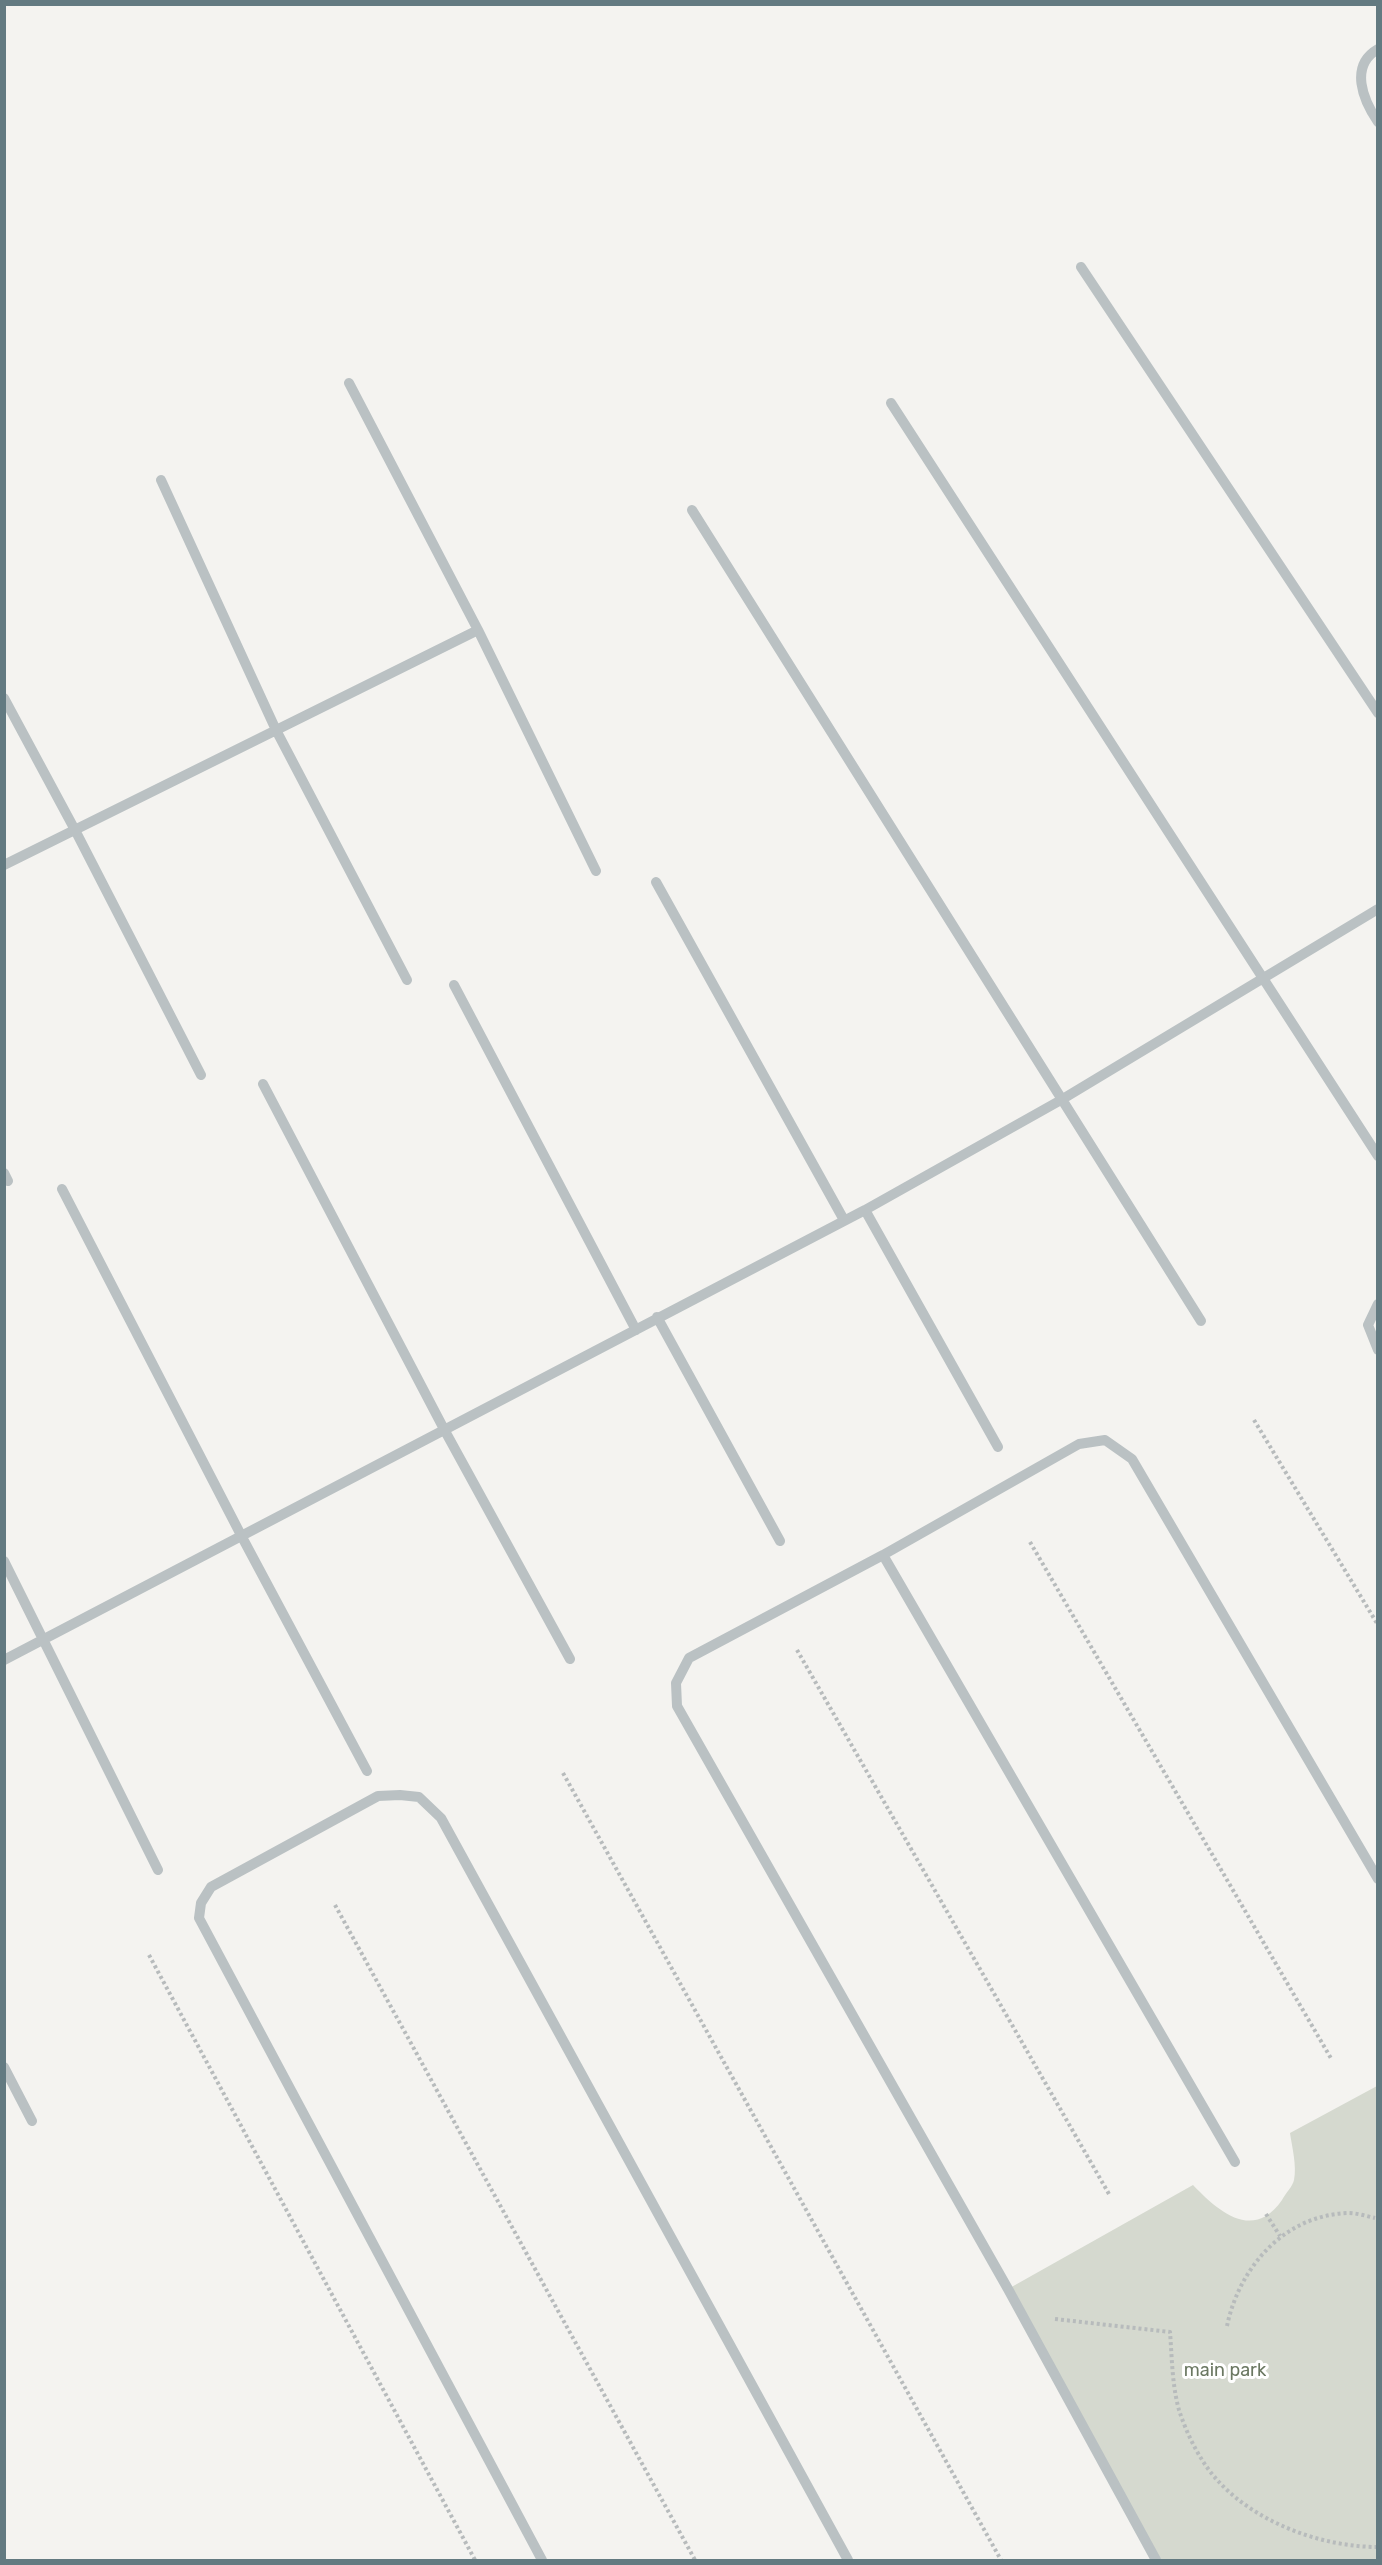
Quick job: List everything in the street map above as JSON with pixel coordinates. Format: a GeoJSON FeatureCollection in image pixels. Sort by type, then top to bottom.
{"type":"FeatureCollection","features":[{"type":"Feature","properties":{"kind":"street"},"geometry":{"type":"LineString","coordinates":[[1377,49],[1371,52],[1363,67],[1360,85],[1366,105],[1377,122]]}},
{"type":"Feature","properties":{"kind":"street"},"geometry":{"type":"LineString","coordinates":[[1081,267],[1377,713]]}},
{"type":"Feature","properties":{"kind":"street"},"geometry":{"type":"LineString","coordinates":[[349,383],[478,630],[596,871]]}},
{"type":"Feature","properties":{"kind":"street"},"geometry":{"type":"LineString","coordinates":[[891,403],[1377,1156]]}},
{"type":"Feature","properties":{"kind":"street"},"geometry":{"type":"LineString","coordinates":[[160,480],[276,730],[407,980]]}},
{"type":"Feature","properties":{"kind":"street"},"geometry":{"type":"LineString","coordinates":[[692,510],[1202,1321]]}},
{"type":"Feature","properties":{"kind":"street"},"geometry":{"type":"LineString","coordinates":[[4,864],[478,630]]}},
{"type":"Feature","properties":{"kind":"street"},"geometry":{"type":"LineString","coordinates":[[4,699],[75,830],[201,1075]]}},
{"type":"Feature","properties":{"kind":"street"},"geometry":{"type":"LineString","coordinates":[[656,882],[844,1220]]}},
{"type":"Feature","properties":{"kind":"street"},"geometry":{"type":"LineString","coordinates":[[4,1660],[865,1210],[1061,1100],[1377,909]]}},
{"type":"Feature","properties":{"kind":"street"},"geometry":{"type":"LineString","coordinates":[[454,985],[636,1330]]}},
{"type":"Feature","properties":{"kind":"street"},"geometry":{"type":"LineString","coordinates":[[263,1084],[445,1431],[570,1659]]}},
{"type":"Feature","properties":{"kind":"street"},"geometry":{"type":"LineString","coordinates":[[62,1189],[242,1537],[367,1771]]}},
{"type":"Feature","properties":{"kind":"street"},"geometry":{"type":"LineString","coordinates":[[865,1210],[998,1447]]}},
{"type":"Feature","properties":{"kind":"street"},"geometry":{"type":"LineString","coordinates":[[1377,1304],[1368,1325],[1377,1350]]}},
{"type":"Feature","properties":{"kind":"street"},"geometry":{"type":"LineString","coordinates":[[657,1317],[780,1541]]}},
{"type":"Feature","properties":{"kind":"street"},"geometry":{"type":"LineString","coordinates":[[1156,2560],[1002,2279],[677,1706],[676,1683],[689,1658],[883,1555],[1079,1444],[1105,1440],[1132,1458],[1377,1879]]}},
{"type":"Feature","properties":{"kind":"street"},"geometry":{"type":"LineString","coordinates":[[883,1555],[1234,2162]]}},
{"type":"Feature","properties":{"kind":"street"},"geometry":{"type":"LineString","coordinates":[[4,1561],[158,1870]]}},
{"type":"Feature","properties":{"kind":"street"},"geometry":{"type":"LineString","coordinates":[[542,2560],[199,1918],[201,1903],[211,1887],[378,1796],[419,1797],[441,1818],[848,2560]]}},
{"type":"Feature","properties":{"kind":"street"},"geometry":{"type":"LineString","coordinates":[[4,2067],[32,2121]]}},
{"type":"Feature","properties":{"kind":"path"},"geometry":{"type":"LineString","coordinates":[[1254,1420],[1377,1625]]}},
{"type":"Feature","properties":{"kind":"path"},"geometry":{"type":"LineString","coordinates":[[1030,1542],[1332,2060]]}},
{"type":"Feature","properties":{"kind":"path"},"geometry":{"type":"LineString","coordinates":[[798,1650],[1109,2194]]}},
{"type":"Feature","properties":{"kind":"path"},"geometry":{"type":"LineString","coordinates":[[563,1773],[1001,2560]]}},
{"type":"Feature","properties":{"kind":"path"},"geometry":{"type":"LineString","coordinates":[[335,1905],[695,2560]]}},
{"type":"Feature","properties":{"kind":"path"},"geometry":{"type":"LineString","coordinates":[[149,1955],[475,2560]]}},
{"type":"Feature","properties":{"kind":"path"},"geometry":{"type":"LineString","coordinates":[[1227,2326],[1231,2305],[1258,2257],[1280,2236],[1305,2223],[1331,2216],[1349,2213],[1375,2218]]}},
{"type":"Feature","properties":{"kind":"path"},"geometry":{"type":"LineString","coordinates":[[1266,2214],[1280,2236]]}},
{"type":"Feature","properties":{"kind":"path"},"geometry":{"type":"LineString","coordinates":[[1054,2319],[1170,2332],[1173,2379],[1179,2409],[1194,2446],[1218,2482],[1248,2508],[1291,2529],[1332,2543],[1377,2547]]}},
{"type":"Feature","properties":{"kind":"green space","name":"main park"},"geometry":{"type":"Polygon","coordinates":[[[1377,2086],[1377,2560],[1156,2560],[1008,2289],[1193,2185],[1224,2212],[1248,2221],[1259,2219],[1271,2212],[1293,2182],[1295,2163],[1290,2133],[1377,2086]]]}}]}
